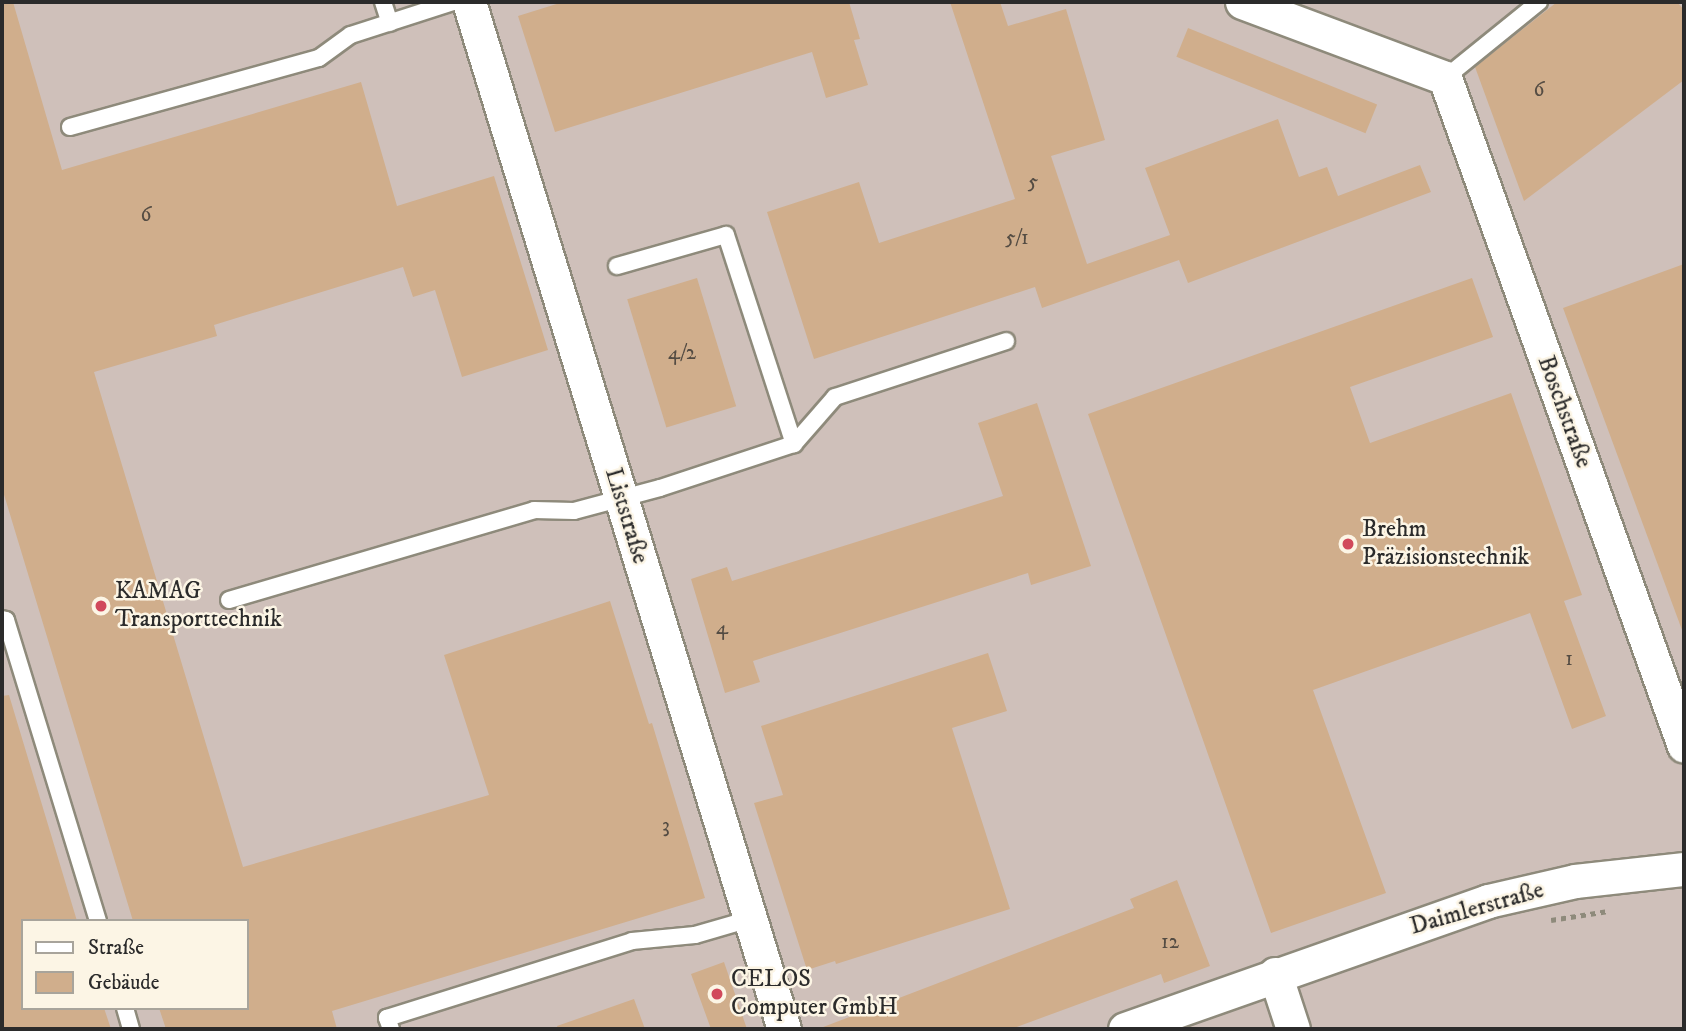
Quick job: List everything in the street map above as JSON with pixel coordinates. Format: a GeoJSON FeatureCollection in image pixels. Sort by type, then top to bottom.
{"type":"FeatureCollection","features":[{"type":"Feature","properties":{"kind":"street","name":"Liststraße"},"geometry":{"type":"LineString","coordinates":[[469,2],[784,1029]]}},
{"type":"Feature","properties":{"kind":"street"},"geometry":{"type":"LineString","coordinates":[[1242,2],[1444,79]]}},
{"type":"Feature","properties":{"kind":"street","name":"Boschstraße"},"geometry":{"type":"LineString","coordinates":[[1444,79],[1684,746]]}},
{"type":"Feature","properties":{"kind":"street","name":"Daimlerstraße"},"geometry":{"type":"LineString","coordinates":[[1125,1029],[1488,901],[1575,881],[1684,869]]}},
{"type":"Feature","properties":{"kind":"street"},"geometry":{"type":"LineString","coordinates":[[1275,974],[1290,1019]]}},
{"type":"Feature","properties":{"kind":"lane"},"geometry":{"type":"LineString","coordinates":[[383,2],[390,23]]}},
{"type":"Feature","properties":{"kind":"lane"},"geometry":{"type":"LineString","coordinates":[[70,127],[319,58],[351,35],[453,2]]}},
{"type":"Feature","properties":{"kind":"lane"},"geometry":{"type":"LineString","coordinates":[[1444,79],[1539,2]]}},
{"type":"Feature","properties":{"kind":"lane"},"geometry":{"type":"LineString","coordinates":[[617,266],[726,235],[794,444]]}},
{"type":"Feature","properties":{"kind":"lane"},"geometry":{"type":"LineString","coordinates":[[229,600],[534,510],[574,511],[794,444],[835,397],[1006,341]]}},
{"type":"Feature","properties":{"kind":"lane"},"geometry":{"type":"LineString","coordinates":[[2,619],[6,620],[97,919]]}},
{"type":"Feature","properties":{"kind":"lane"},"geometry":{"type":"LineString","coordinates":[[391,1029],[387,1018],[632,941],[695,935],[750,919]]}},
{"type":"Feature","properties":{"kind":"lane"},"geometry":{"type":"LineString","coordinates":[[126,1010],[131,1029]]}},
{"type":"Feature","properties":{"kind":"path"},"geometry":{"type":"LineString","coordinates":[[1548,921],[1616,909]]}},
{"type":"Feature","properties":{"kind":"shaded area"},"geometry":{"type":"Polygon","coordinates":[[[2,2],[1684,2],[1684,1029],[2,1029],[2,2]]]}},
{"type":"Feature","properties":{"kind":"building"},"geometry":{"type":"Polygon","coordinates":[[[2,2],[13,2],[62,170],[361,82],[397,206],[494,176],[548,350],[462,377],[435,290],[413,297],[403,267],[214,325],[217,336],[94,372],[243,867],[489,795],[444,655],[610,601],[649,724],[652,723],[705,898],[332,1011],[337,1029],[166,1029],[160,1010],[248,1010],[248,919],[132,919],[2,488],[2,2]]]}},
{"type":"Feature","properties":{"kind":"building"},"geometry":{"type":"Polygon","coordinates":[[[563,2],[849,2],[860,39],[854,40],[868,85],[826,98],[812,52],[555,132],[518,16],[563,2]]]}},
{"type":"Feature","properties":{"kind":"building"},"geometry":{"type":"Polygon","coordinates":[[[950,2],[1000,2],[1008,26],[1066,9],[1105,140],[1051,156],[1087,264],[1170,235],[1145,168],[1278,119],[1299,177],[1327,167],[1338,196],[1420,165],[1431,192],[1188,283],[1179,260],[1042,308],[1035,287],[814,359],[767,212],[859,182],[879,243],[1015,199],[950,2]]]}},
{"type":"Feature","properties":{"kind":"building"},"geometry":{"type":"Polygon","coordinates":[[[1557,2],[1677,2],[1684,10],[1684,80],[1524,201],[1475,67],[1557,2]]]}},
{"type":"Feature","properties":{"kind":"building"},"geometry":{"type":"Polygon","coordinates":[[[1188,28],[1377,104],[1366,133],[1176,57],[1188,28]]]}},
{"type":"Feature","properties":{"kind":"building"},"geometry":{"type":"Polygon","coordinates":[[[1684,264],[1684,630],[1682,630],[1563,308],[1684,264]]]}},
{"type":"Feature","properties":{"kind":"building"},"geometry":{"type":"Polygon","coordinates":[[[697,278],[736,406],[666,427],[627,299],[697,278]]]}},
{"type":"Feature","properties":{"kind":"building","name":"Brehm Präzisionstechnik"},"geometry":{"type":"Polygon","coordinates":[[[1472,278],[1493,337],[1350,387],[1370,443],[1511,393],[1582,595],[1564,601],[1606,716],[1572,729],[1530,613],[1313,690],[1386,893],[1271,933],[1088,414],[1472,278]]]}},
{"type":"Feature","properties":{"kind":"building"},"geometry":{"type":"Polygon","coordinates":[[[1037,403],[1091,566],[1031,585],[1028,573],[753,661],[760,682],[725,693],[691,579],[727,567],[732,581],[1003,496],[978,423],[1037,403]]]}},
{"type":"Feature","properties":{"kind":"building"},"geometry":{"type":"Polygon","coordinates":[[[988,653],[1007,711],[952,728],[1010,909],[836,964],[835,961],[807,970],[754,803],[783,795],[761,726],[988,653]]]}},
{"type":"Feature","properties":{"kind":"building"},"geometry":{"type":"Polygon","coordinates":[[[9,695],[76,919],[21,919],[21,1010],[105,1010],[111,1029],[2,1029],[2,696],[9,695]]]}},
{"type":"Feature","properties":{"kind":"building"},"geometry":{"type":"Polygon","coordinates":[[[1177,880],[1210,966],[1164,983],[1161,974],[1011,1029],[818,1029],[1134,908],[1130,899],[1177,880]]]}},
{"type":"Feature","properties":{"kind":"building","name":"CELOS Computer GmbH"},"geometry":{"type":"Polygon","coordinates":[[[724,962],[747,1029],[711,1029],[691,974],[724,962]]]}},
{"type":"Feature","properties":{"kind":"building"},"geometry":{"type":"Polygon","coordinates":[[[634,999],[645,1029],[558,1029],[557,1026],[634,999]]]}},
{"type":"Feature","properties":{"kind":"place","name":"Brehm Präzisionstechnik"},"geometry":{"type":"Point","coordinates":[1348,544]}},
{"type":"Feature","properties":{"kind":"place","name":"KAMAG Transporttechnik"},"geometry":{"type":"Point","coordinates":[101,606]}},
{"type":"Feature","properties":{"kind":"place","name":"CELOS Computer GmbH"},"geometry":{"type":"Point","coordinates":[717,994]}}]}
